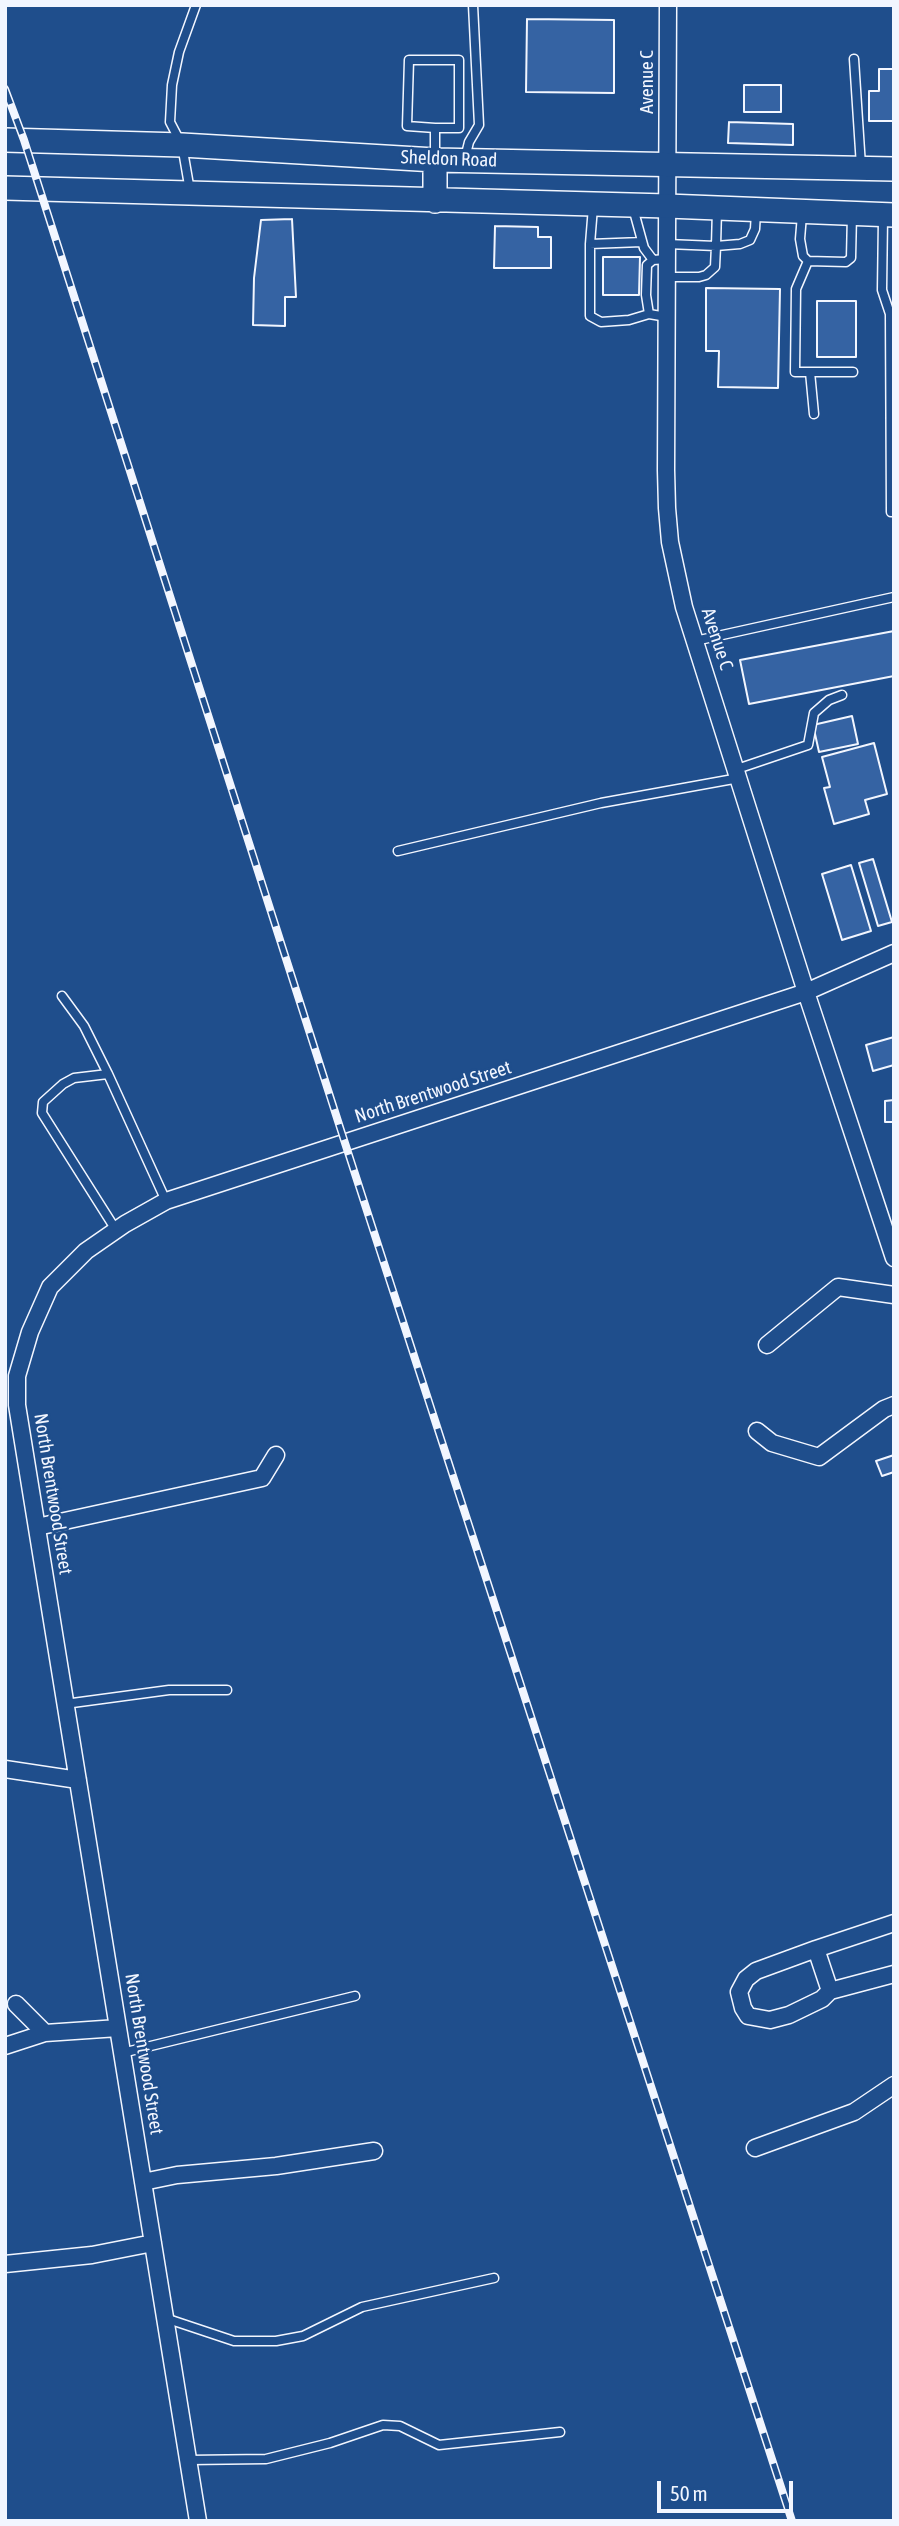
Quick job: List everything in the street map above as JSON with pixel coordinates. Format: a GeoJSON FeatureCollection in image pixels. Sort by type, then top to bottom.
{"type":"FeatureCollection","features":[{"type":"Feature","properties":{"kind":"main road","name":"Sheldon Road"},"geometry":{"type":"LineString","coordinates":[[5,140],[182,145],[435,160],[894,169]]}},
{"type":"Feature","properties":{"kind":"main road"},"geometry":{"type":"LineString","coordinates":[[435,160],[435,201]]}},
{"type":"Feature","properties":{"kind":"main road"},"geometry":{"type":"LineString","coordinates":[[5,188],[667,206],[888,215]]}},
{"type":"Feature","properties":{"kind":"street","name":"Avenue C"},"geometry":{"type":"LineString","coordinates":[[668,5],[667,206],[662,254],[667,277],[667,508],[676,571],[695,641],[806,992],[894,1258]]}},
{"type":"Feature","properties":{"kind":"street","name":"North Brentwood Street"},"geometry":{"type":"LineString","coordinates":[[198,2521],[11,1375],[30,1332],[50,1287],[86,1251],[166,1201],[806,992],[894,953]]}},
{"type":"Feature","properties":{"kind":"street"},"geometry":{"type":"LineString","coordinates":[[766,1345],[838,1287],[894,1295]]}},
{"type":"Feature","properties":{"kind":"street"},"geometry":{"type":"LineString","coordinates":[[757,1431],[772,1443],[819,1458],[884,1409],[894,1405]]}},
{"type":"Feature","properties":{"kind":"street"},"geometry":{"type":"LineString","coordinates":[[37,1527],[262,1478],[276,1455]]}},
{"type":"Feature","properties":{"kind":"street"},"geometry":{"type":"LineString","coordinates":[[5,1769],[78,1780]]}},
{"type":"Feature","properties":{"kind":"street"},"geometry":{"type":"LineString","coordinates":[[894,1923],[756,1971],[746,1979],[739,1992],[748,2016],[770,2021],[822,1999],[830,1991],[894,1974]]}},
{"type":"Feature","properties":{"kind":"street"},"geometry":{"type":"LineString","coordinates":[[816,1949],[830,1991]]}},
{"type":"Feature","properties":{"kind":"street"},"geometry":{"type":"LineString","coordinates":[[16,2004],[45,2033]]}},
{"type":"Feature","properties":{"kind":"street"},"geometry":{"type":"LineString","coordinates":[[5,2046],[45,2033],[118,2028]]}},
{"type":"Feature","properties":{"kind":"street"},"geometry":{"type":"LineString","coordinates":[[755,2148],[854,2112],[894,2085]]}},
{"type":"Feature","properties":{"kind":"street"},"geometry":{"type":"LineString","coordinates":[[143,2182],[177,2175],[276,2166],[374,2151]]}},
{"type":"Feature","properties":{"kind":"street"},"geometry":{"type":"LineString","coordinates":[[5,2264],[92,2255],[153,2243]]}},
{"type":"Feature","properties":{"kind":"lane"},"geometry":{"type":"LineString","coordinates":[[191,195],[182,145],[170,122],[172,85],[178,52],[196,5]]}},
{"type":"Feature","properties":{"kind":"lane"},"geometry":{"type":"LineString","coordinates":[[464,160],[469,142],[479,125],[473,5]]}},
{"type":"Feature","properties":{"kind":"lane"},"geometry":{"type":"LineString","coordinates":[[409,60],[459,60],[459,128],[435,128],[407,126],[409,60]]}},
{"type":"Feature","properties":{"kind":"lane"},"geometry":{"type":"LineString","coordinates":[[854,60],[861,169]]}},
{"type":"Feature","properties":{"kind":"lane"},"geometry":{"type":"LineString","coordinates":[[435,128],[435,160]]}},
{"type":"Feature","properties":{"kind":"lane"},"geometry":{"type":"LineString","coordinates":[[594,204],[590,244],[590,316],[601,321],[629,320],[649,314],[667,317]]}},
{"type":"Feature","properties":{"kind":"lane"},"geometry":{"type":"LineString","coordinates":[[632,205],[644,248],[662,254],[740,244],[750,240],[755,229],[756,210]]}},
{"type":"Feature","properties":{"kind":"lane"},"geometry":{"type":"LineString","coordinates":[[667,277],[699,277],[715,267],[717,209]]}},
{"type":"Feature","properties":{"kind":"lane"},"geometry":{"type":"LineString","coordinates":[[802,212],[802,252],[808,261]]}},
{"type":"Feature","properties":{"kind":"lane"},"geometry":{"type":"LineString","coordinates":[[808,261],[849,262],[852,214]]}},
{"type":"Feature","properties":{"kind":"lane"},"geometry":{"type":"LineString","coordinates":[[888,215],[882,290],[892,314],[888,362],[891,512],[894,512]]}},
{"type":"Feature","properties":{"kind":"lane"},"geometry":{"type":"LineString","coordinates":[[590,244],[642,242]]}},
{"type":"Feature","properties":{"kind":"lane"},"geometry":{"type":"LineString","coordinates":[[649,314],[646,295],[647,265],[662,254]]}},
{"type":"Feature","properties":{"kind":"lane"},"geometry":{"type":"LineString","coordinates":[[808,261],[796,289],[795,372],[853,372]]}},
{"type":"Feature","properties":{"kind":"lane"},"geometry":{"type":"LineString","coordinates":[[810,372],[814,414]]}},
{"type":"Feature","properties":{"kind":"lane"},"geometry":{"type":"LineString","coordinates":[[695,641],[894,597]]}},
{"type":"Feature","properties":{"kind":"lane"},"geometry":{"type":"LineString","coordinates":[[398,851],[738,774],[808,745],[814,713],[829,700],[842,695]]}},
{"type":"Feature","properties":{"kind":"lane"},"geometry":{"type":"LineString","coordinates":[[62,996],[84,1026],[166,1201]]}},
{"type":"Feature","properties":{"kind":"lane"},"geometry":{"type":"LineString","coordinates":[[108,1074],[74,1078],[63,1084],[43,1102],[42,1113],[116,1230]]}},
{"type":"Feature","properties":{"kind":"lane"},"geometry":{"type":"LineString","coordinates":[[65,1704],[169,1690],[227,1690]]}},
{"type":"Feature","properties":{"kind":"lane"},"geometry":{"type":"LineString","coordinates":[[122,2053],[355,1996]]}},
{"type":"Feature","properties":{"kind":"lane"},"geometry":{"type":"LineString","coordinates":[[165,2318],[234,2340],[254,2343],[276,2341],[303,2336],[362,2306],[494,2278]]}},
{"type":"Feature","properties":{"kind":"lane"},"geometry":{"type":"LineString","coordinates":[[188,2460],[266,2459],[330,2443],[383,2425],[400,2426],[439,2445],[560,2432]]}},
{"type":"Feature","properties":{"kind":"building"},"geometry":{"type":"Polygon","coordinates":[[[527,19],[614,20],[614,93],[526,92],[527,19]]]}},
{"type":"Feature","properties":{"kind":"building"},"geometry":{"type":"Polygon","coordinates":[[[879,69],[894,69],[894,121],[869,121],[869,91],[879,91],[879,69]]]}},
{"type":"Feature","properties":{"kind":"building"},"geometry":{"type":"Polygon","coordinates":[[[744,85],[781,85],[781,112],[744,112],[744,85]]]}},
{"type":"Feature","properties":{"kind":"building"},"geometry":{"type":"Polygon","coordinates":[[[729,122],[793,124],[793,145],[728,143],[729,122]]]}},
{"type":"Feature","properties":{"kind":"building"},"geometry":{"type":"Polygon","coordinates":[[[292,219],[296,297],[285,297],[285,326],[253,325],[254,278],[261,220],[292,219]]]}},
{"type":"Feature","properties":{"kind":"building"},"geometry":{"type":"Polygon","coordinates":[[[495,226],[538,227],[538,237],[551,237],[551,268],[494,268],[495,226]]]}},
{"type":"Feature","properties":{"kind":"building"},"geometry":{"type":"Polygon","coordinates":[[[603,257],[640,257],[639,295],[603,295],[603,257]]]}},
{"type":"Feature","properties":{"kind":"building"},"geometry":{"type":"Polygon","coordinates":[[[706,288],[780,289],[778,388],[718,387],[719,351],[706,351],[706,288]]]}},
{"type":"Feature","properties":{"kind":"building"},"geometry":{"type":"Polygon","coordinates":[[[817,301],[856,301],[856,357],[817,357],[817,301]]]}},
{"type":"Feature","properties":{"kind":"building"},"geometry":{"type":"Polygon","coordinates":[[[894,631],[894,676],[749,704],[740,660],[894,631]]]}},
{"type":"Feature","properties":{"kind":"building"},"geometry":{"type":"Polygon","coordinates":[[[852,716],[858,744],[819,752],[813,725],[852,716]]]}},
{"type":"Feature","properties":{"kind":"building"},"geometry":{"type":"Polygon","coordinates":[[[874,743],[887,794],[865,800],[869,814],[834,824],[824,788],[830,787],[822,757],[874,743]]]}},
{"type":"Feature","properties":{"kind":"building"},"geometry":{"type":"Polygon","coordinates":[[[873,859],[892,922],[878,926],[859,863],[873,859]]]}},
{"type":"Feature","properties":{"kind":"building"},"geometry":{"type":"Polygon","coordinates":[[[851,865],[871,931],[842,940],[822,874],[851,865]]]}},
{"type":"Feature","properties":{"kind":"building"},"geometry":{"type":"Polygon","coordinates":[[[894,1037],[894,1065],[873,1071],[866,1045],[894,1037]]]}},
{"type":"Feature","properties":{"kind":"building"},"geometry":{"type":"Polygon","coordinates":[[[894,1100],[894,1122],[885,1122],[885,1101],[894,1100]]]}},
{"type":"Feature","properties":{"kind":"building"},"geometry":{"type":"Polygon","coordinates":[[[894,1455],[894,1472],[882,1476],[876,1461],[894,1455]]]}},
{"type":"Feature","properties":{"kind":"railway"},"geometry":{"type":"LineString","coordinates":[[5,89],[24,140],[345,1143],[792,2521]]}}]}
